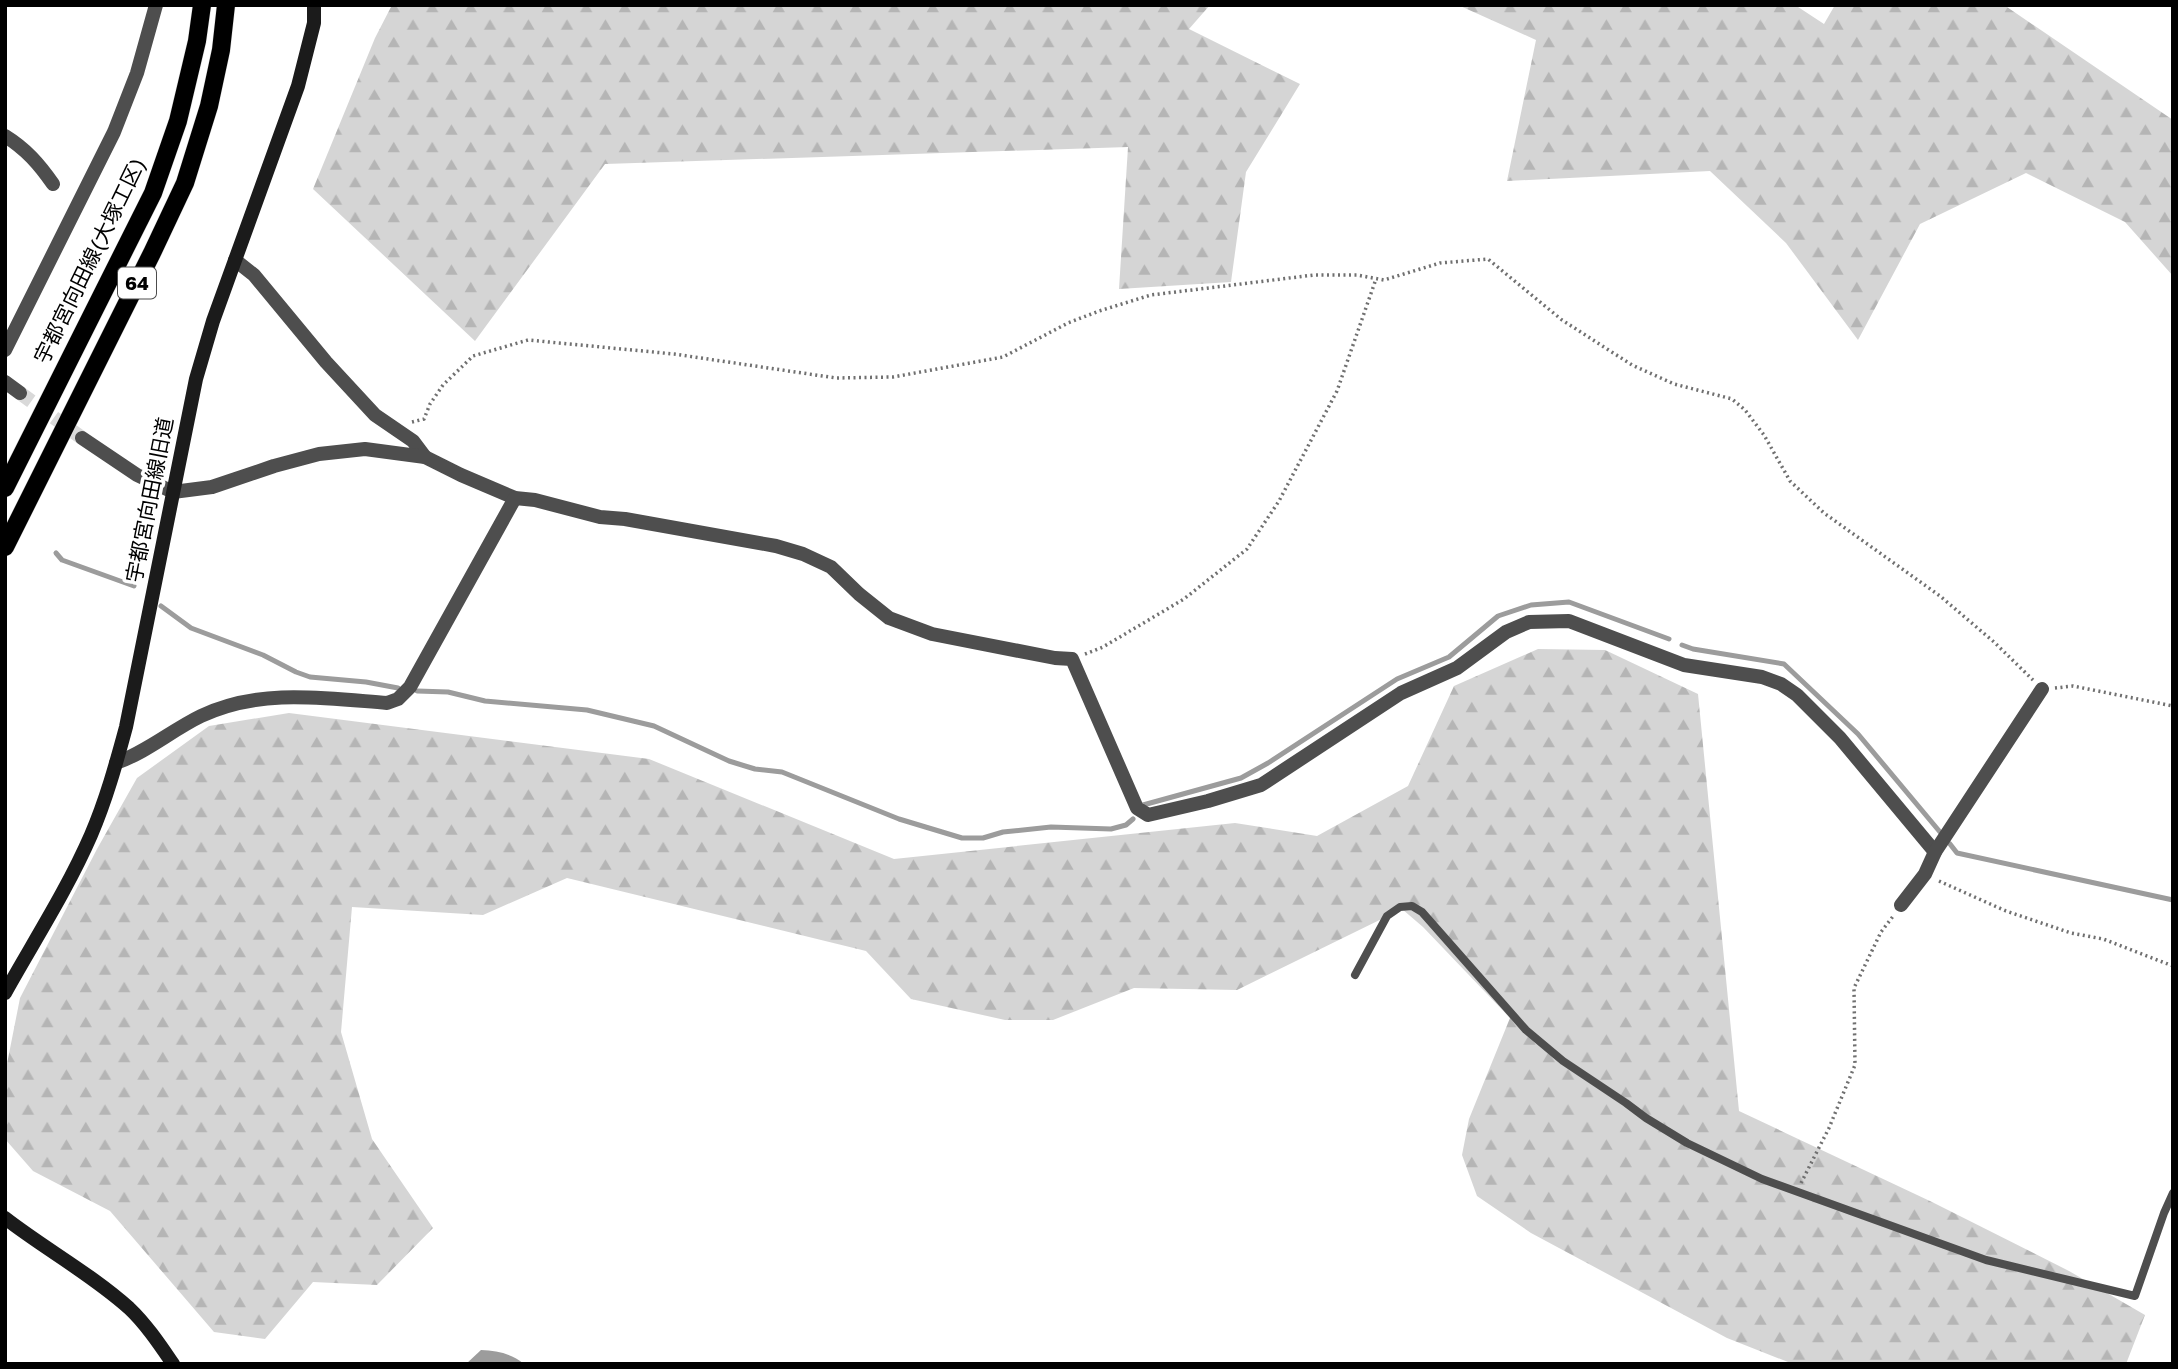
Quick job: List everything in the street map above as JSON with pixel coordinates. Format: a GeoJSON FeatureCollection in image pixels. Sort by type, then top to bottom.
{"type":"FeatureCollection","features":[{"type":"Feature","properties":{"kind":"main road","name":"宇都宮向田線(大塚工区)"},"geometry":{"type":"LineString","coordinates":[[5,488],[153,193],[178,121],[197,41],[202,5]]}},
{"type":"Feature","properties":{"kind":"main road","name":"64"},"geometry":{"type":"LineString","coordinates":[[5,547],[185,183],[209,106],[221,50],[226,5]]}},
{"type":"Feature","properties":{"kind":"street"},"geometry":{"type":"LineString","coordinates":[[5,350],[114,132],[137,74],[156,5]]}},
{"type":"Feature","properties":{"kind":"street","name":"宇都宮向田線旧道"},"geometry":{"type":"LineString","coordinates":[[5,993],[73,872],[95,824],[116,763],[126,727],[195,379],[213,321],[298,86],[313,23],[314,5]]}},
{"type":"Feature","properties":{"kind":"street"},"geometry":{"type":"LineString","coordinates":[[5,136],[21,145],[53,184]]}},
{"type":"Feature","properties":{"kind":"street"},"geometry":{"type":"LineString","coordinates":[[235,260],[254,275],[326,362],[375,415],[413,441],[425,457]]}},
{"type":"Feature","properties":{"kind":"street"},"geometry":{"type":"LineString","coordinates":[[5,382],[20,393]]}},
{"type":"Feature","properties":{"kind":"street"},"geometry":{"type":"LineString","coordinates":[[82,438],[137,475],[173,492],[212,487],[319,454],[365,449],[425,457],[515,498],[535,500],[600,517],[776,546],[803,554],[831,567],[889,618],[932,634],[1072,659],[1136,808],[1148,815],[1208,802],[1261,785],[1401,693],[1457,668],[1506,632],[1529,622],[1569,621],[1684,665],[1762,677],[1781,684],[1797,695],[1840,738],[1935,852]]}},
{"type":"Feature","properties":{"kind":"street"},"geometry":{"type":"LineString","coordinates":[[116,763],[130,758],[203,715],[257,698],[291,696],[387,703],[398,698],[410,687],[515,498]]}},
{"type":"Feature","properties":{"kind":"street"},"geometry":{"type":"LineString","coordinates":[[1901,905],[1925,874],[1935,852],[2042,688]]}},
{"type":"Feature","properties":{"kind":"street"},"geometry":{"type":"LineString","coordinates":[[5,1218],[99,1284],[131,1310],[173,1364]]}},
{"type":"Feature","properties":{"kind":"lane"},"geometry":{"type":"LineString","coordinates":[[1355,975],[1387,916],[1401,907],[1412,906],[1422,912],[1526,1030],[1563,1062],[1646,1118],[1687,1143],[1762,1179],[1986,1260],[2135,1296],[2173,1193]]}},
{"type":"Feature","properties":{"kind":"path"},"geometry":{"type":"LineString","coordinates":[[393,427],[424,419],[443,385],[472,356],[527,340],[674,354],[836,378],[893,377],[1003,357],[1068,323],[1151,295],[1314,275],[1357,275],[1384,280],[1440,263],[1488,259],[1562,320],[1632,365],[1674,384],[1732,399],[1745,410],[1764,435],[1790,481],[1824,513],[1940,596],[2042,688],[2073,686],[2173,706]]}},
{"type":"Feature","properties":{"kind":"path"},"geometry":{"type":"LineString","coordinates":[[1072,659],[1104,647],[1184,599],[1247,549],[1279,501],[1337,391],[1376,279]]}},
{"type":"Feature","properties":{"kind":"path"},"geometry":{"type":"LineString","coordinates":[[1925,874],[2006,911],[2071,933],[2103,939],[2173,966]]}},
{"type":"Feature","properties":{"kind":"path"},"geometry":{"type":"LineString","coordinates":[[1796,1192],[1829,1128],[1855,1065],[1854,988],[1881,932],[1901,905]]}},
{"type":"Feature","properties":{"kind":"green space"},"geometry":{"type":"Polygon","coordinates":[[[392,5],[1210,5],[1189,29],[1300,84],[1246,172],[1231,282],[1119,289],[1128,147],[605,164],[475,341],[313,189],[375,38],[392,5]]]}},
{"type":"Feature","properties":{"kind":"green space"},"geometry":{"type":"Polygon","coordinates":[[[1458,5],[1795,5],[1824,24],[1835,5],[2004,5],[2173,120],[2173,276],[2125,222],[2026,173],[1920,224],[1858,340],[1786,243],[1710,171],[1507,181],[1536,40],[1458,5]]]}},
{"type":"Feature","properties":{"kind":"green space"},"geometry":{"type":"Polygon","coordinates":[[[1538,649],[1605,650],[1698,694],[1739,1111],[1932,1202],[2069,1271],[2145,1315],[2126,1364],[1793,1364],[1727,1338],[1531,1233],[1477,1196],[1462,1155],[1469,1119],[1510,1018],[1423,927],[1402,909],[1237,990],[1134,988],[1053,1020],[1005,1020],[911,999],[866,951],[567,878],[483,915],[352,907],[341,1032],[372,1139],[433,1228],[377,1285],[313,1282],[265,1339],[214,1332],[110,1211],[33,1171],[5,1139],[5,1074],[20,998],[137,778],[209,726],[289,713],[649,759],[894,859],[1235,823],[1317,836],[1408,786],[1454,686],[1538,649]]]}},
{"type":"Feature","properties":{"kind":"shaded area"},"geometry":{"type":"Polygon","coordinates":[[[481,1350],[504,1353],[524,1364],[466,1364],[481,1350]]]}},
{"type":"Feature","properties":{"kind":"waterway"},"geometry":{"type":"LineString","coordinates":[[56,553],[62,560],[134,586]]}},
{"type":"Feature","properties":{"kind":"waterway"},"geometry":{"type":"LineString","coordinates":[[1143,805],[1241,778],[1397,679],[1449,657],[1498,616],[1531,605],[1569,602],[1669,639]]}},
{"type":"Feature","properties":{"kind":"waterway"},"geometry":{"type":"LineString","coordinates":[[161,606],[191,628],[263,655],[310,677],[398,688]]}},
{"type":"Feature","properties":{"kind":"waterway"},"geometry":{"type":"LineString","coordinates":[[1682,645],[1784,664],[1858,734],[1940,832]]}},
{"type":"Feature","properties":{"kind":"waterway"},"geometry":{"type":"LineString","coordinates":[[417,691],[448,692],[485,701],[587,710],[654,726],[729,761],[755,769],[782,772],[899,819],[962,838],[983,838],[1003,832],[1051,827],[1111,829],[1126,825],[1133,819]]}},
{"type":"Feature","properties":{"kind":"waterway"},"geometry":{"type":"LineString","coordinates":[[1950,844],[1957,853],[2173,900]]}},
{"type":"Feature","properties":{"kind":"tunnel"},"geometry":{"type":"LineString","coordinates":[[20,393],[82,438]]}}]}
